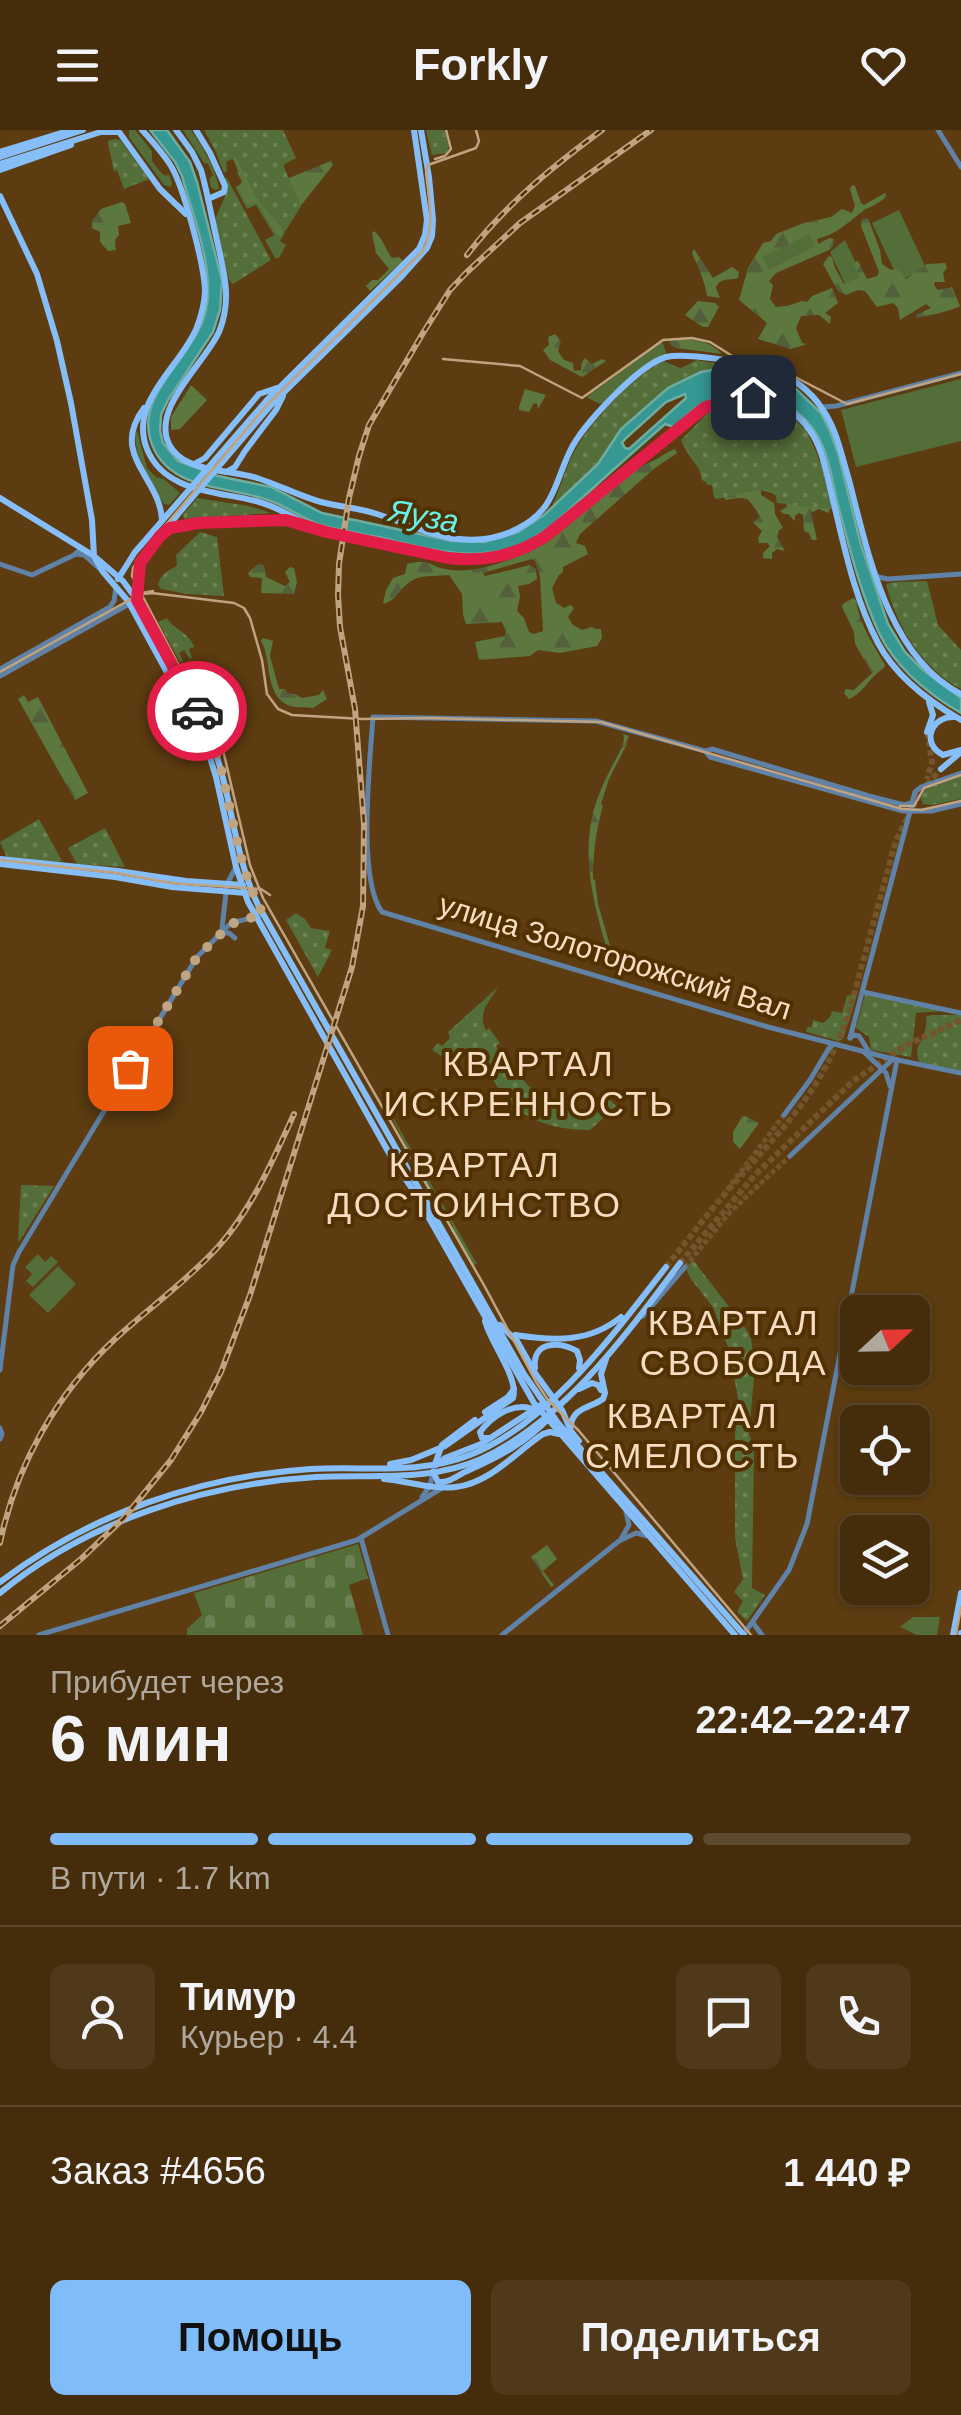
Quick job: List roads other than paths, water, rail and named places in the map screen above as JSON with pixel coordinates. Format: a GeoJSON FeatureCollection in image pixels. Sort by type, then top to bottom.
{"type":"FeatureCollection","features":[{"type":"Feature","properties":{"kind":"main road"},"geometry":{"type":"LineString","coordinates":[[0,161],[72,130]]}},
{"type":"Feature","properties":{"kind":"main road"},"geometry":{"type":"LineString","coordinates":[[0,161],[83,130]]}},
{"type":"Feature","properties":{"kind":"main road"},"geometry":{"type":"LineString","coordinates":[[125,130],[126,138],[166,193],[176,193],[178,180]]}},
{"type":"Feature","properties":{"kind":"main road"},"geometry":{"type":"LineString","coordinates":[[142,130],[178,180],[204,280],[203,306],[193,336],[134,424],[135,458],[159,504],[162,522]]}},
{"type":"Feature","properties":{"kind":"main road"},"geometry":{"type":"LineString","coordinates":[[176,130],[196,159],[207,195],[227,298],[214,341],[170,408],[164,428],[170,446],[179,456],[194,464],[212,463],[224,472],[247,476]]}},
{"type":"Feature","properties":{"kind":"main road"},"geometry":{"type":"LineString","coordinates":[[196,130],[225,186],[224,192],[207,195]]}},
{"type":"Feature","properties":{"kind":"main road"},"geometry":{"type":"LineString","coordinates":[[417,130],[429,173],[429,244],[420,258],[370,302],[212,463],[143,557],[133,602],[209,751],[236,867],[394,1162],[544,1406],[734,1635]]}},
{"type":"Feature","properties":{"kind":"main road"},"geometry":{"type":"LineString","coordinates":[[0,161],[66,147],[101,132]]}},
{"type":"Feature","properties":{"kind":"main road"},"geometry":{"type":"LineString","coordinates":[[62,140],[119,132],[165,195],[184,210],[191,225]]}},
{"type":"Feature","properties":{"kind":"main road"},"geometry":{"type":"LineString","coordinates":[[0,196],[45,296],[71,403],[98,554],[105,567]]}},
{"type":"Feature","properties":{"kind":"main road"},"geometry":{"type":"LineString","coordinates":[[238,464],[239,472],[247,476],[322,502],[374,513],[442,535],[466,539],[495,537],[520,528],[546,508],[574,442],[586,425],[652,364],[682,356],[760,366],[799,385],[822,407],[840,448],[864,538],[893,621],[935,676],[961,694]]}},
{"type":"Feature","properties":{"kind":"main road"},"geometry":{"type":"LineString","coordinates":[[224,472],[232,471],[238,464],[270,401],[281,390]]}},
{"type":"Feature","properties":{"kind":"main road"},"geometry":{"type":"LineString","coordinates":[[268,519],[466,560],[496,558],[522,550],[546,536],[704,408],[731,398],[753,397],[773,402],[793,413],[814,436],[850,566],[876,640],[899,673],[925,697],[959,719]]}},
{"type":"Feature","properties":{"kind":"main road"},"geometry":{"type":"LineString","coordinates":[[148,404],[144,435],[150,454],[165,473],[184,485],[268,505],[306,524]]}},
{"type":"Feature","properties":{"kind":"main road"},"geometry":{"type":"LineString","coordinates":[[132,436],[137,429],[144,435]]}},
{"type":"Feature","properties":{"kind":"main road"},"geometry":{"type":"LineString","coordinates":[[194,464],[212,463]]}},
{"type":"Feature","properties":{"kind":"main road"},"geometry":{"type":"LineString","coordinates":[[0,498],[78,552],[94,556],[133,602],[212,742],[247,889]]}},
{"type":"Feature","properties":{"kind":"main road"},"geometry":{"type":"LineString","coordinates":[[159,504],[176,511]]}},
{"type":"Feature","properties":{"kind":"main road"},"geometry":{"type":"LineString","coordinates":[[164,532],[188,524],[274,518],[276,514],[268,505]]}},
{"type":"Feature","properties":{"kind":"main road"},"geometry":{"type":"LineString","coordinates":[[118,581],[136,552],[176,511]]}},
{"type":"Feature","properties":{"kind":"main road"},"geometry":{"type":"LineString","coordinates":[[176,511],[180,521],[188,524]]}},
{"type":"Feature","properties":{"kind":"main road"},"geometry":{"type":"LineString","coordinates":[[78,552],[95,534]]}},
{"type":"Feature","properties":{"kind":"main road"},"geometry":{"type":"LineString","coordinates":[[94,556],[95,534]]}},
{"type":"Feature","properties":{"kind":"main road"},"geometry":{"type":"LineString","coordinates":[[105,567],[120,564],[136,552]]}},
{"type":"Feature","properties":{"kind":"main road"},"geometry":{"type":"LineString","coordinates":[[925,697],[933,714],[927,732]]}},
{"type":"Feature","properties":{"kind":"main road"},"geometry":{"type":"LineString","coordinates":[[959,719],[946,717],[936,722],[931,744],[943,755],[961,751]]}},
{"type":"Feature","properties":{"kind":"main road"},"geometry":{"type":"LineString","coordinates":[[941,769],[961,751]]}},
{"type":"Feature","properties":{"kind":"main road"},"geometry":{"type":"LineString","coordinates":[[0,861],[172,887],[247,889]]}},
{"type":"Feature","properties":{"kind":"main road"},"geometry":{"type":"LineString","coordinates":[[260,915],[329,1029],[524,1386],[560,1435],[648,1536],[743,1635]]}},
{"type":"Feature","properties":{"kind":"main road"},"geometry":{"type":"LineString","coordinates":[[512,1378],[512,1393],[442,1445],[434,1469],[440,1483],[502,1455],[543,1424],[682,1265]]}},
{"type":"Feature","properties":{"kind":"main road"},"geometry":{"type":"LineString","coordinates":[[1,1589],[97,1532],[144,1512],[226,1488],[427,1466],[470,1456],[513,1431],[556,1396],[600,1350],[666,1267]]}},
{"type":"Feature","properties":{"kind":"main road"},"geometry":{"type":"LineString","coordinates":[[512,1335],[582,1338],[610,1326],[640,1299]]}},
{"type":"Feature","properties":{"kind":"main road"},"geometry":{"type":"LineString","coordinates":[[353,1472],[429,1473],[473,1462],[517,1438],[566,1398],[592,1383],[600,1387],[601,1396],[572,1410],[565,1409],[556,1396],[542,1383],[512,1335],[487,1314]]}},
{"type":"Feature","properties":{"kind":"main road"},"geometry":{"type":"LineString","coordinates":[[353,1472],[426,1455],[460,1438],[513,1398],[516,1390],[493,1344],[487,1314]]}},
{"type":"Feature","properties":{"kind":"main road"},"geometry":{"type":"LineString","coordinates":[[542,1383],[535,1368],[536,1354],[546,1346],[558,1346],[574,1349],[580,1357],[580,1366],[567,1384]]}},
{"type":"Feature","properties":{"kind":"main road"},"geometry":{"type":"LineString","coordinates":[[594,1463],[571,1424],[574,1414],[600,1402],[604,1396],[601,1374],[608,1353]]}},
{"type":"Feature","properties":{"kind":"main road"},"geometry":{"type":"LineString","coordinates":[[556,1396],[576,1436]]}},
{"type":"Feature","properties":{"kind":"main road"},"geometry":{"type":"LineString","coordinates":[[434,1469],[441,1460],[491,1438],[556,1396]]}},
{"type":"Feature","properties":{"kind":"main road"},"geometry":{"type":"LineString","coordinates":[[491,1438],[482,1438],[480,1432],[486,1424],[523,1405],[546,1418]]}},
{"type":"Feature","properties":{"kind":"main road"},"geometry":{"type":"LineString","coordinates":[[353,1472],[458,1487],[481,1479],[543,1434],[560,1435]]}},
{"type":"Feature","properties":{"kind":"main road"},"geometry":{"type":"LineString","coordinates":[[958,1634],[961,1592]]}},
{"type":"Feature","properties":{"kind":"street"},"geometry":{"type":"LineString","coordinates":[[938,130],[961,167]]}},
{"type":"Feature","properties":{"kind":"street"},"geometry":{"type":"LineString","coordinates":[[822,407],[961,372]]}},
{"type":"Feature","properties":{"kind":"street"},"geometry":{"type":"LineString","coordinates":[[829,419],[830,412],[840,404]]}},
{"type":"Feature","properties":{"kind":"street"},"geometry":{"type":"LineString","coordinates":[[0,564],[32,575],[78,552],[105,567]]}},
{"type":"Feature","properties":{"kind":"street"},"geometry":{"type":"LineString","coordinates":[[878,577],[961,574]]}},
{"type":"Feature","properties":{"kind":"street"},"geometry":{"type":"LineString","coordinates":[[881,586],[888,579]]}},
{"type":"Feature","properties":{"kind":"street"},"geometry":{"type":"LineString","coordinates":[[0,672],[110,607],[118,581]]}},
{"type":"Feature","properties":{"kind":"street"},"geometry":{"type":"LineString","coordinates":[[0,672],[133,602]]}},
{"type":"Feature","properties":{"kind":"street","name":"улица Золоторожский Вал"},"geometry":{"type":"LineString","coordinates":[[706,752],[596,721],[372,716],[367,809],[371,884],[378,908],[621,984],[895,1060]]}},
{"type":"Feature","properties":{"kind":"street"},"geometry":{"type":"LineString","coordinates":[[961,773],[921,787],[904,805],[712,749],[706,752],[725,761],[911,812],[961,804]]}},
{"type":"Feature","properties":{"kind":"street"},"geometry":{"type":"LineString","coordinates":[[914,797],[922,810],[928,812]]}},
{"type":"Feature","properties":{"kind":"street"},"geometry":{"type":"LineString","coordinates":[[849,1039],[914,797]]}},
{"type":"Feature","properties":{"kind":"street"},"geometry":{"type":"LineString","coordinates":[[223,930],[227,888],[236,867]]}},
{"type":"Feature","properties":{"kind":"street"},"geometry":{"type":"LineString","coordinates":[[0,1370],[19,1252],[195,960],[223,930],[242,919],[260,915]]}},
{"type":"Feature","properties":{"kind":"street"},"geometry":{"type":"LineString","coordinates":[[223,930],[235,938]]}},
{"type":"Feature","properties":{"kind":"street"},"geometry":{"type":"LineString","coordinates":[[863,992],[961,1013]]}},
{"type":"Feature","properties":{"kind":"street"},"geometry":{"type":"LineString","coordinates":[[854,1027],[872,1053]]}},
{"type":"Feature","properties":{"kind":"street"},"geometry":{"type":"LineString","coordinates":[[784,1114],[830,1047],[858,1036]]}},
{"type":"Feature","properties":{"kind":"street"},"geometry":{"type":"LineString","coordinates":[[811,1038],[822,1049],[822,1059]]}},
{"type":"Feature","properties":{"kind":"street"},"geometry":{"type":"LineString","coordinates":[[849,1039],[884,1070],[890,1089]]}},
{"type":"Feature","properties":{"kind":"street"},"geometry":{"type":"LineString","coordinates":[[856,1049],[862,1043]]}},
{"type":"Feature","properties":{"kind":"street"},"geometry":{"type":"LineString","coordinates":[[790,1156],[895,1060]]}},
{"type":"Feature","properties":{"kind":"street"},"geometry":{"type":"LineString","coordinates":[[895,1060],[961,1074]]}},
{"type":"Feature","properties":{"kind":"street"},"geometry":{"type":"LineString","coordinates":[[743,1635],[789,1570],[806,1524],[895,1060]]}},
{"type":"Feature","properties":{"kind":"street"},"geometry":{"type":"LineString","coordinates":[[873,1080],[883,1078],[890,1089]]}},
{"type":"Feature","properties":{"kind":"street"},"geometry":{"type":"LineString","coordinates":[[0,1428],[0,1438]]}},
{"type":"Feature","properties":{"kind":"street"},"geometry":{"type":"LineString","coordinates":[[416,1503],[430,1486],[434,1469]]}},
{"type":"Feature","properties":{"kind":"street"},"geometry":{"type":"LineString","coordinates":[[39,1635],[362,1538],[452,1480]]}},
{"type":"Feature","properties":{"kind":"street"},"geometry":{"type":"LineString","coordinates":[[620,1541],[628,1528],[626,1510]]}},
{"type":"Feature","properties":{"kind":"street"},"geometry":{"type":"LineString","coordinates":[[502,1635],[620,1541],[636,1532],[648,1536]]}},
{"type":"Feature","properties":{"kind":"street"},"geometry":{"type":"LineString","coordinates":[[362,1538],[388,1635]]}},
{"type":"Feature","properties":{"kind":"street"},"geometry":{"type":"LineString","coordinates":[[753,1624],[762,1635]]}},
{"type":"Feature","properties":{"kind":"water"},"geometry":{"type":"Polygon","coordinates":[[[150,130],[167,130],[190,162],[222,281],[220,310],[213,332],[161,415],[163,443],[178,461],[218,476],[271,487],[322,513],[452,541],[484,542],[518,532],[544,515],[598,464],[621,429],[668,388],[712,370],[734,368],[763,373],[796,389],[821,413],[838,453],[861,545],[888,624],[905,652],[961,698],[961,713],[914,679],[886,646],[861,585],[821,443],[796,411],[767,396],[719,396],[696,408],[674,427],[665,424],[544,531],[512,548],[495,552],[445,552],[325,526],[271,501],[200,484],[169,468],[157,456],[148,421],[160,388],[200,326],[208,294],[202,243],[175,162],[150,130]],[[685,394],[666,402],[625,439],[625,448],[629,449],[686,398],[685,394]]]}},
{"type":"Feature","properties":{"kind":"tunnel"},"geometry":{"type":"LineString","coordinates":[[927,732],[932,762],[927,779]]}},
{"type":"Feature","properties":{"kind":"tunnel"},"geometry":{"type":"LineString","coordinates":[[666,1267],[784,1127],[826,1065],[849,1013],[896,840],[921,791],[941,769]]}},
{"type":"Feature","properties":{"kind":"tunnel"},"geometry":{"type":"LineString","coordinates":[[680,1263],[754,1176],[853,1081],[905,1046],[961,1020]]}},
{"type":"Feature","properties":{"kind":"tunnel"},"geometry":{"type":"LineString","coordinates":[[727,1190],[784,1115]]}},
{"type":"Feature","properties":{"kind":"tunnel"},"geometry":{"type":"LineString","coordinates":[[685,1267],[731,1211],[790,1156]]}},
{"type":"Feature","properties":{"kind":"tram line"},"geometry":{"type":"LineString","coordinates":[[435,159],[451,149],[446,130]]}},
{"type":"Feature","properties":{"kind":"tram line"},"geometry":{"type":"LineString","coordinates":[[476,130],[476,148],[428,165],[430,224],[422,252],[267,405],[142,553],[132,576],[223,750],[250,865],[263,898],[536,1382],[751,1635]]}},
{"type":"Feature","properties":{"kind":"tram line"},"geometry":{"type":"LineString","coordinates":[[443,359],[520,366],[582,398],[663,340],[692,338],[710,342],[737,359],[776,367],[847,404],[961,374]]}},
{"type":"Feature","properties":{"kind":"tram line"},"geometry":{"type":"LineString","coordinates":[[0,672],[142,593],[153,591]]}},
{"type":"Feature","properties":{"kind":"tram line"},"geometry":{"type":"LineString","coordinates":[[143,594],[234,603],[244,608],[262,660],[267,694],[278,709],[292,715],[601,722],[902,809],[921,810],[961,801]]}},
{"type":"Feature","properties":{"kind":"tram line"},"geometry":{"type":"LineString","coordinates":[[900,806],[914,806],[924,788],[961,775]]}},
{"type":"Feature","properties":{"kind":"tram line"},"geometry":{"type":"LineString","coordinates":[[0,860],[171,883],[261,889],[270,895]]}},
{"type":"Feature","properties":{"kind":"tram line"},"geometry":{"type":"LineString","coordinates":[[956,1635],[961,1607]]}},
{"type":"Feature","properties":{"kind":"railway"},"geometry":{"type":"LineString","coordinates":[[467,255],[530,188],[602,130]]}},
{"type":"Feature","properties":{"kind":"railway"},"geometry":{"type":"LineString","coordinates":[[0,1626],[124,1518],[171,1460],[201,1412],[250,1295],[352,967],[363,906],[364,824],[355,709],[338,595],[349,498],[369,425],[450,290],[467,272],[520,223],[651,130]]}},
{"type":"Feature","properties":{"kind":"railway"},"geometry":{"type":"LineString","coordinates":[[0,1543],[28,1458],[57,1407],[115,1339],[218,1247],[261,1184],[294,1114]]}},
{"type":"Feature","properties":{"kind":"district","name":"КВАРТАЛ ИСКРЕННОСТЬ"},"geometry":{"type":"Point","coordinates":[529,1084]}},
{"type":"Feature","properties":{"kind":"district","name":"КВАРТАЛ ДОСТОИНСТВО"},"geometry":{"type":"Point","coordinates":[475,1185]}},
{"type":"Feature","properties":{"kind":"district","name":"КВАРТАЛ СВОБОДА"},"geometry":{"type":"Point","coordinates":[734,1343]}},
{"type":"Feature","properties":{"kind":"district","name":"КВАРТАЛ СМЕЛОСТЬ"},"geometry":{"type":"Point","coordinates":[693,1436]}},
{"type":"Feature","properties":{"kind":"water label","name":"Яуза"},"geometry":{"type":"Point","coordinates":[424,516]}}]}
